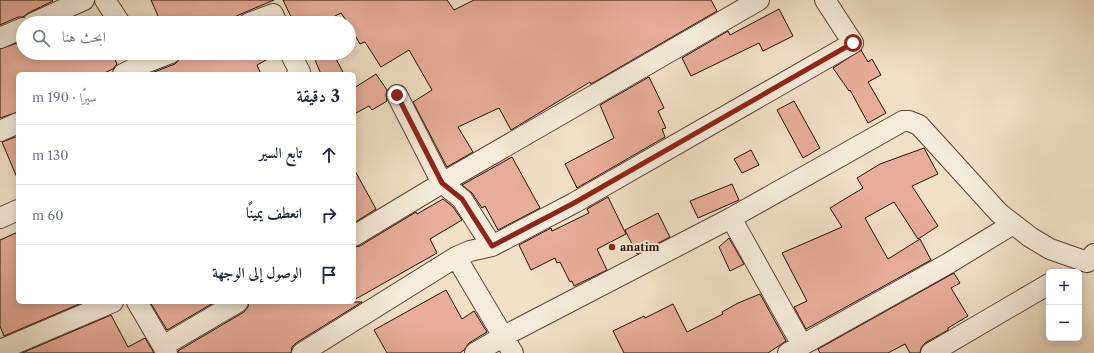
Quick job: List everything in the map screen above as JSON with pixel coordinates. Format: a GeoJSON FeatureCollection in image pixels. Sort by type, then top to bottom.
{"type":"FeatureCollection","features":[{"type":"Feature","properties":{"kind":"street"},"geometry":{"type":"LineString","coordinates":[[49,16],[84,0]]}},
{"type":"Feature","properties":{"kind":"street"},"geometry":{"type":"LineString","coordinates":[[105,0],[115,16]]}},
{"type":"Feature","properties":{"kind":"street"},"geometry":{"type":"LineString","coordinates":[[356,235],[442,183],[759,0]]}},
{"type":"Feature","properties":{"kind":"street"},"geometry":{"type":"LineString","coordinates":[[302,353],[456,257],[492,246],[574,203],[853,43],[825,0]]}},
{"type":"Feature","properties":{"kind":"street"},"geometry":{"type":"LineString","coordinates":[[0,38],[16,31]]}},
{"type":"Feature","properties":{"kind":"street"},"geometry":{"type":"LineString","coordinates":[[125,72],[140,60]]}},
{"type":"Feature","properties":{"kind":"street"},"geometry":{"type":"LineString","coordinates":[[294,60],[300,72]]}},
{"type":"Feature","properties":{"kind":"street"},"geometry":{"type":"LineString","coordinates":[[397,95],[442,183],[462,199],[492,246]]}},
{"type":"Feature","properties":{"kind":"street"},"geometry":{"type":"LineString","coordinates":[[475,353],[504,336],[731,218],[903,121],[909,121],[919,125],[999,213],[1013,224],[1030,237],[1050,249],[1084,263]]}},
{"type":"Feature","properties":{"kind":"street"},"geometry":{"type":"LineString","coordinates":[[0,130],[16,124]]}},
{"type":"Feature","properties":{"kind":"street"},"geometry":{"type":"LineString","coordinates":[[0,218],[16,211]]}},
{"type":"Feature","properties":{"kind":"street"},"geometry":{"type":"LineString","coordinates":[[731,218],[795,349],[949,263],[1013,224]]}},
{"type":"Feature","properties":{"kind":"street"},"geometry":{"type":"LineString","coordinates":[[456,257],[514,353]]}},
{"type":"Feature","properties":{"kind":"street"},"geometry":{"type":"LineString","coordinates":[[932,353],[1046,286]]}},
{"type":"Feature","properties":{"kind":"street"},"geometry":{"type":"LineString","coordinates":[[0,350],[109,304]]}},
{"type":"Feature","properties":{"kind":"street"},"geometry":{"type":"LineString","coordinates":[[138,304],[165,350],[235,304]]}},
{"type":"Feature","properties":{"kind":"building"},"geometry":{"type":"Polygon","coordinates":[[[0,0],[53,1],[24,16],[16,16],[16,18],[0,25],[0,0]]]}},
{"type":"Feature","properties":{"kind":"building"},"geometry":{"type":"Polygon","coordinates":[[[151,0],[274,0],[236,16],[158,16],[151,0]]]}},
{"type":"Feature","properties":{"kind":"building"},"geometry":{"type":"Polygon","coordinates":[[[283,0],[447,0],[454,10],[474,0],[711,0],[717,11],[591,84],[590,82],[511,130],[499,108],[458,127],[473,152],[447,167],[413,102],[432,90],[409,50],[381,67],[365,42],[360,44],[356,37],[356,16],[343,16],[341,13],[335,16],[291,16],[283,0]]]}},
{"type":"Feature","properties":{"kind":"building"},"geometry":{"type":"Polygon","coordinates":[[[779,9],[793,36],[763,51],[759,43],[691,76],[682,58],[728,31],[730,35],[779,9]]]}},
{"type":"Feature","properties":{"kind":"building"},"geometry":{"type":"Polygon","coordinates":[[[16,43],[16,60],[115,60],[117,64],[113,69],[106,72],[16,72],[16,113],[0,118],[0,49],[16,43]]]}},
{"type":"Feature","properties":{"kind":"building"},"geometry":{"type":"Polygon","coordinates":[[[861,50],[868,62],[872,59],[881,75],[868,82],[886,113],[868,123],[850,90],[849,91],[833,68],[861,50]]]}},
{"type":"Feature","properties":{"kind":"building"},"geometry":{"type":"Polygon","coordinates":[[[179,60],[266,60],[257,65],[260,72],[154,72],[175,64],[179,60]]]}},
{"type":"Feature","properties":{"kind":"building"},"geometry":{"type":"Polygon","coordinates":[[[315,60],[337,60],[343,72],[320,72],[315,60]]]}},
{"type":"Feature","properties":{"kind":"building"},"geometry":{"type":"Polygon","coordinates":[[[376,74],[387,90],[387,101],[372,110],[369,106],[356,113],[356,87],[376,74]]]}},
{"type":"Feature","properties":{"kind":"building"},"geometry":{"type":"Polygon","coordinates":[[[649,77],[664,108],[658,111],[666,128],[662,129],[665,137],[577,188],[565,164],[614,138],[600,105],[649,77]]]}},
{"type":"Feature","properties":{"kind":"building"},"geometry":{"type":"Polygon","coordinates":[[[794,101],[820,148],[803,158],[777,110],[794,101]]]}},
{"type":"Feature","properties":{"kind":"building"},"geometry":{"type":"Polygon","coordinates":[[[16,137],[16,175],[2,142],[16,137]]]}},
{"type":"Feature","properties":{"kind":"building"},"geometry":{"type":"Polygon","coordinates":[[[924,148],[938,174],[912,186],[938,226],[918,239],[894,202],[865,218],[888,259],[920,239],[931,260],[806,329],[794,307],[807,301],[782,253],[842,227],[830,208],[863,188],[857,178],[880,164],[924,148]]]}},
{"type":"Feature","properties":{"kind":"building"},"geometry":{"type":"Polygon","coordinates":[[[751,150],[759,165],[742,173],[734,159],[751,150]]]}},
{"type":"Feature","properties":{"kind":"building"},"geometry":{"type":"Polygon","coordinates":[[[512,157],[540,208],[498,230],[485,206],[482,208],[472,193],[462,185],[512,157]]]}},
{"type":"Feature","properties":{"kind":"building"},"geometry":{"type":"Polygon","coordinates":[[[356,173],[376,209],[356,222],[356,173]]]}},
{"type":"Feature","properties":{"kind":"building"},"geometry":{"type":"Polygon","coordinates":[[[732,184],[739,200],[698,218],[690,201],[732,184]]]}},
{"type":"Feature","properties":{"kind":"building"},"geometry":{"type":"Polygon","coordinates":[[[608,197],[626,234],[597,249],[607,270],[574,286],[572,281],[570,282],[560,262],[557,263],[555,258],[531,270],[519,245],[551,228],[552,231],[589,213],[587,209],[608,197]]]}},
{"type":"Feature","properties":{"kind":"building"},"geometry":{"type":"Polygon","coordinates":[[[443,199],[453,207],[462,220],[430,239],[437,253],[356,299],[356,247],[360,246],[416,212],[417,214],[443,199]]]}},
{"type":"Feature","properties":{"kind":"building"},"geometry":{"type":"Polygon","coordinates":[[[658,213],[670,237],[637,254],[625,230],[658,213]]]}},
{"type":"Feature","properties":{"kind":"building"},"geometry":{"type":"Polygon","coordinates":[[[16,233],[16,304],[79,304],[4,336],[0,326],[0,240],[16,233]]]}},
{"type":"Feature","properties":{"kind":"building"},"geometry":{"type":"Polygon","coordinates":[[[729,238],[744,264],[730,271],[719,247],[729,238]]]}},
{"type":"Feature","properties":{"kind":"building"},"geometry":{"type":"Polygon","coordinates":[[[954,273],[960,283],[951,288],[968,316],[948,328],[948,330],[925,343],[921,348],[920,353],[910,353],[905,344],[888,353],[820,353],[818,349],[954,273]]]}},
{"type":"Feature","properties":{"kind":"building"},"geometry":{"type":"Polygon","coordinates":[[[446,290],[462,319],[474,311],[487,332],[469,343],[460,353],[387,353],[374,330],[446,290]]]}},
{"type":"Feature","properties":{"kind":"building"},"geometry":{"type":"Polygon","coordinates":[[[760,294],[786,341],[768,353],[624,353],[613,331],[644,316],[645,318],[673,304],[687,332],[723,314],[722,312],[738,303],[760,294]]]}},
{"type":"Feature","properties":{"kind":"building"},"geometry":{"type":"Polygon","coordinates":[[[356,302],[362,302],[296,343],[292,347],[291,353],[178,353],[178,351],[244,312],[249,304],[356,304],[356,302]]]}},
{"type":"Feature","properties":{"kind":"building"},"geometry":{"type":"Polygon","coordinates":[[[151,304],[212,304],[167,330],[151,304]]]}},
{"type":"Feature","properties":{"kind":"building"},"geometry":{"type":"Polygon","coordinates":[[[111,315],[128,347],[145,338],[154,353],[22,353],[111,315]]]}},
{"type":"Feature","properties":{"kind":"place","name":"anatim"},"geometry":{"type":"Point","coordinates":[612,247]}},
{"type":"Feature","properties":{"kind":"route"},"geometry":{"type":"LineString","coordinates":[[397,95],[442,183],[462,199],[492,246],[574,203],[853,43]]}}]}
